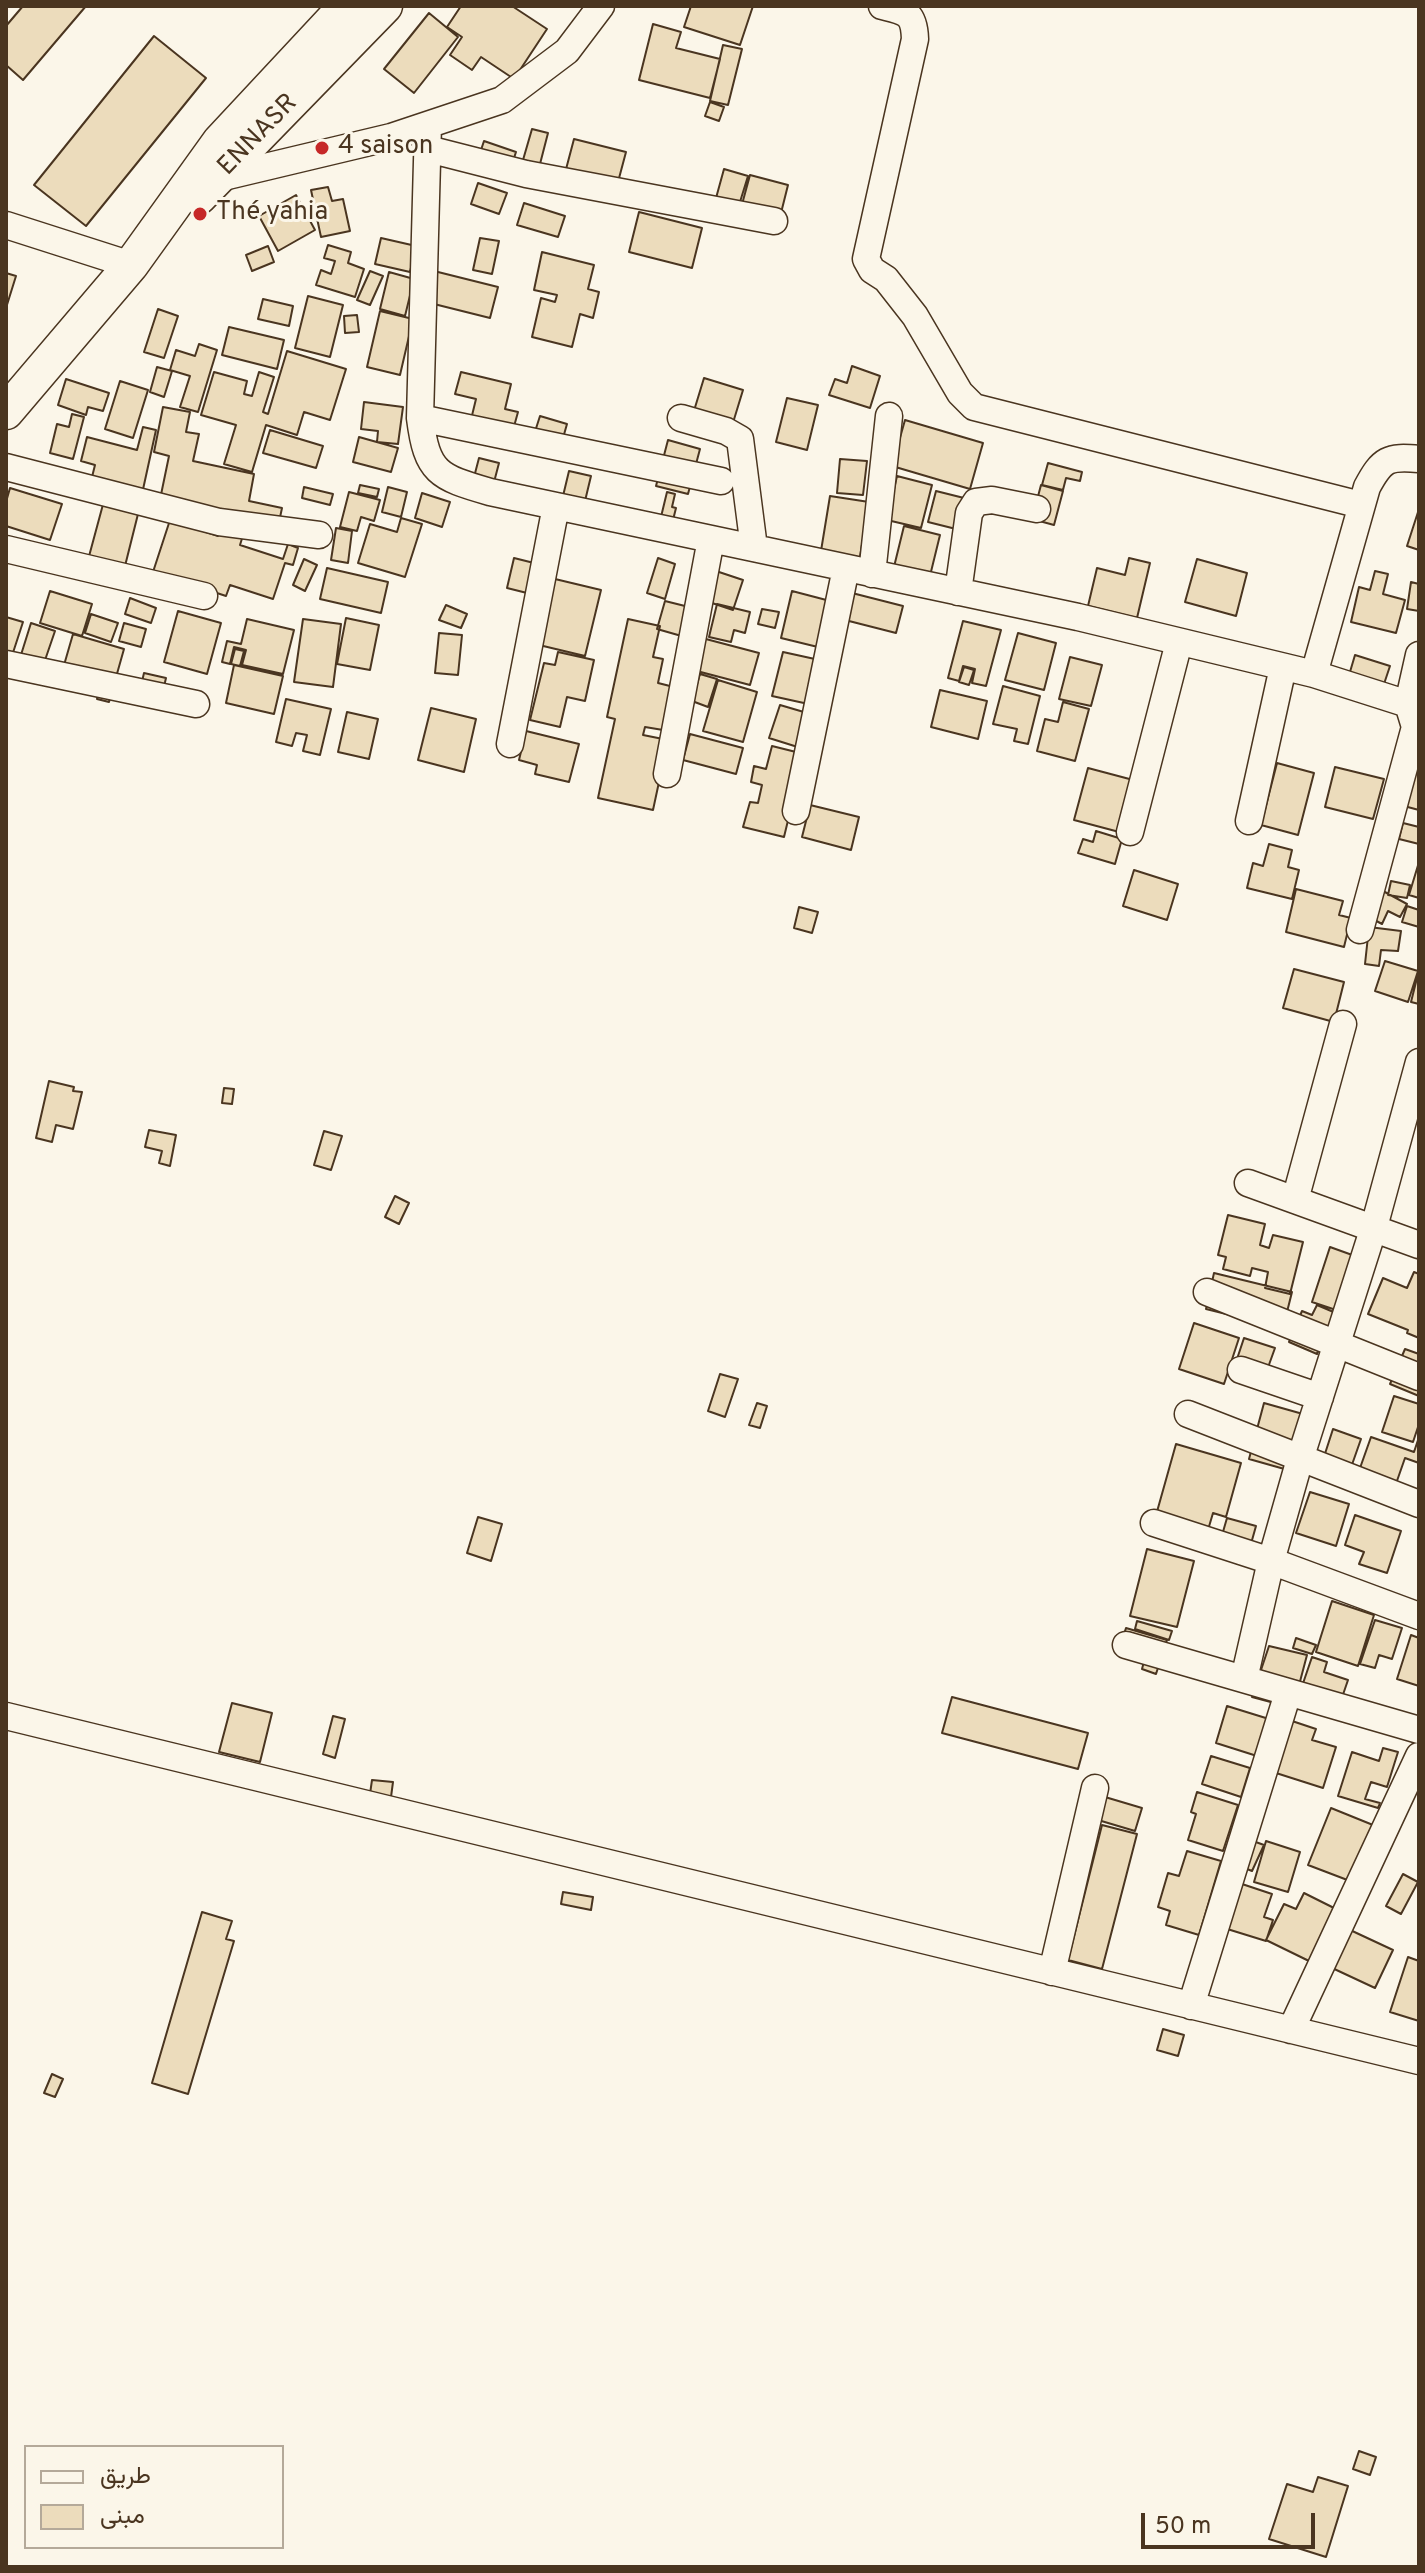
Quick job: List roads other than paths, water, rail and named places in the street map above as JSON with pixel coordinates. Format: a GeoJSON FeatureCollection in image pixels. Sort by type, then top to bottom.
{"type":"FeatureCollection","features":[{"type":"Feature","properties":{"kind":"main road","name":"ENNASR"},"geometry":{"type":"LineString","coordinates":[[6,412],[131,265],[220,141],[346,6]]}},
{"type":"Feature","properties":{"kind":"main road","name":"ENNASR"},"geometry":{"type":"LineString","coordinates":[[131,265],[385,6]]}},
{"type":"Feature","properties":{"kind":"street"},"geometry":{"type":"LineString","coordinates":[[428,137],[502,100],[567,51],[601,6]]}},
{"type":"Feature","properties":{"kind":"street"},"geometry":{"type":"LineString","coordinates":[[882,6],[906,12],[915,23],[915,39],[866,259],[872,270],[886,279],[915,316],[960,393],[974,407],[1361,505]]}},
{"type":"Feature","properties":{"kind":"street"},"geometry":{"type":"LineString","coordinates":[[219,178],[391,137],[428,137],[526,174],[774,221]]}},
{"type":"Feature","properties":{"kind":"street"},"geometry":{"type":"LineString","coordinates":[[428,137],[420,418],[424,450],[438,471],[463,484],[556,506],[958,592],[1314,674],[1414,720]]}},
{"type":"Feature","properties":{"kind":"street"},"geometry":{"type":"LineString","coordinates":[[6,225],[131,265]]}},
{"type":"Feature","properties":{"kind":"street"},"geometry":{"type":"LineString","coordinates":[[872,574],[889,416]]}},
{"type":"Feature","properties":{"kind":"street"},"geometry":{"type":"LineString","coordinates":[[420,418],[721,481]]}},
{"type":"Feature","properties":{"kind":"street"},"geometry":{"type":"LineString","coordinates":[[681,418],[726,431],[740,439],[754,548]]}},
{"type":"Feature","properties":{"kind":"street"},"geometry":{"type":"LineString","coordinates":[[1314,674],[1361,505],[1377,469],[1387,460],[1398,457],[1419,459]]}},
{"type":"Feature","properties":{"kind":"street"},"geometry":{"type":"LineString","coordinates":[[6,467],[219,522],[319,535]]}},
{"type":"Feature","properties":{"kind":"street"},"geometry":{"type":"LineString","coordinates":[[958,592],[969,513],[976,502],[992,500],[1037,509]]}},
{"type":"Feature","properties":{"kind":"street"},"geometry":{"type":"LineString","coordinates":[[510,744],[556,506]]}},
{"type":"Feature","properties":{"kind":"street"},"geometry":{"type":"LineString","coordinates":[[667,774],[711,539]]}},
{"type":"Feature","properties":{"kind":"street"},"geometry":{"type":"LineString","coordinates":[[6,549],[204,596]]}},
{"type":"Feature","properties":{"kind":"street"},"geometry":{"type":"LineString","coordinates":[[796,811],[846,568]]}},
{"type":"Feature","properties":{"kind":"street"},"geometry":{"type":"LineString","coordinates":[[1130,832],[1179,642]]}},
{"type":"Feature","properties":{"kind":"street"},"geometry":{"type":"LineString","coordinates":[[1360,930],[1407,809],[1419,655]]}},
{"type":"Feature","properties":{"kind":"street"},"geometry":{"type":"LineString","coordinates":[[6,664],[196,704]]}},
{"type":"Feature","properties":{"kind":"street"},"geometry":{"type":"LineString","coordinates":[[1249,821],[1283,667]]}},
{"type":"Feature","properties":{"kind":"street"},"geometry":{"type":"LineString","coordinates":[[1295,1200],[1343,1024]]}},
{"type":"Feature","properties":{"kind":"street"},"geometry":{"type":"LineString","coordinates":[[1244,1679],[1271,1561],[1374,1227],[1419,1062]]}},
{"type":"Feature","properties":{"kind":"street"},"geometry":{"type":"LineString","coordinates":[[1248,1183],[1419,1245]]}},
{"type":"Feature","properties":{"kind":"street"},"geometry":{"type":"LineString","coordinates":[[1207,1292],[1419,1377]]}},
{"type":"Feature","properties":{"kind":"street"},"geometry":{"type":"LineString","coordinates":[[1241,1370],[1320,1397]]}},
{"type":"Feature","properties":{"kind":"street"},"geometry":{"type":"LineString","coordinates":[[1188,1414],[1419,1504]]}},
{"type":"Feature","properties":{"kind":"street"},"geometry":{"type":"LineString","coordinates":[[1154,1523],[1271,1561],[1419,1616]]}},
{"type":"Feature","properties":{"kind":"street"},"geometry":{"type":"LineString","coordinates":[[1126,1645],[1419,1730]]}},
{"type":"Feature","properties":{"kind":"street"},"geometry":{"type":"LineString","coordinates":[[1191,2006],[1288,1693]]}},
{"type":"Feature","properties":{"kind":"street"},"geometry":{"type":"LineString","coordinates":[[6,1716],[1419,2061]]}},
{"type":"Feature","properties":{"kind":"street"},"geometry":{"type":"LineString","coordinates":[[1291,2030],[1419,1756]]}},
{"type":"Feature","properties":{"kind":"street"},"geometry":{"type":"LineString","coordinates":[[1052,1972],[1095,1788]]}},
{"type":"Feature","properties":{"kind":"place","name":"4 saison"},"geometry":{"type":"Point","coordinates":[322,148]}},
{"type":"Feature","properties":{"kind":"place","name":"Thé yahia"},"geometry":{"type":"Point","coordinates":[200,214]}}]}
